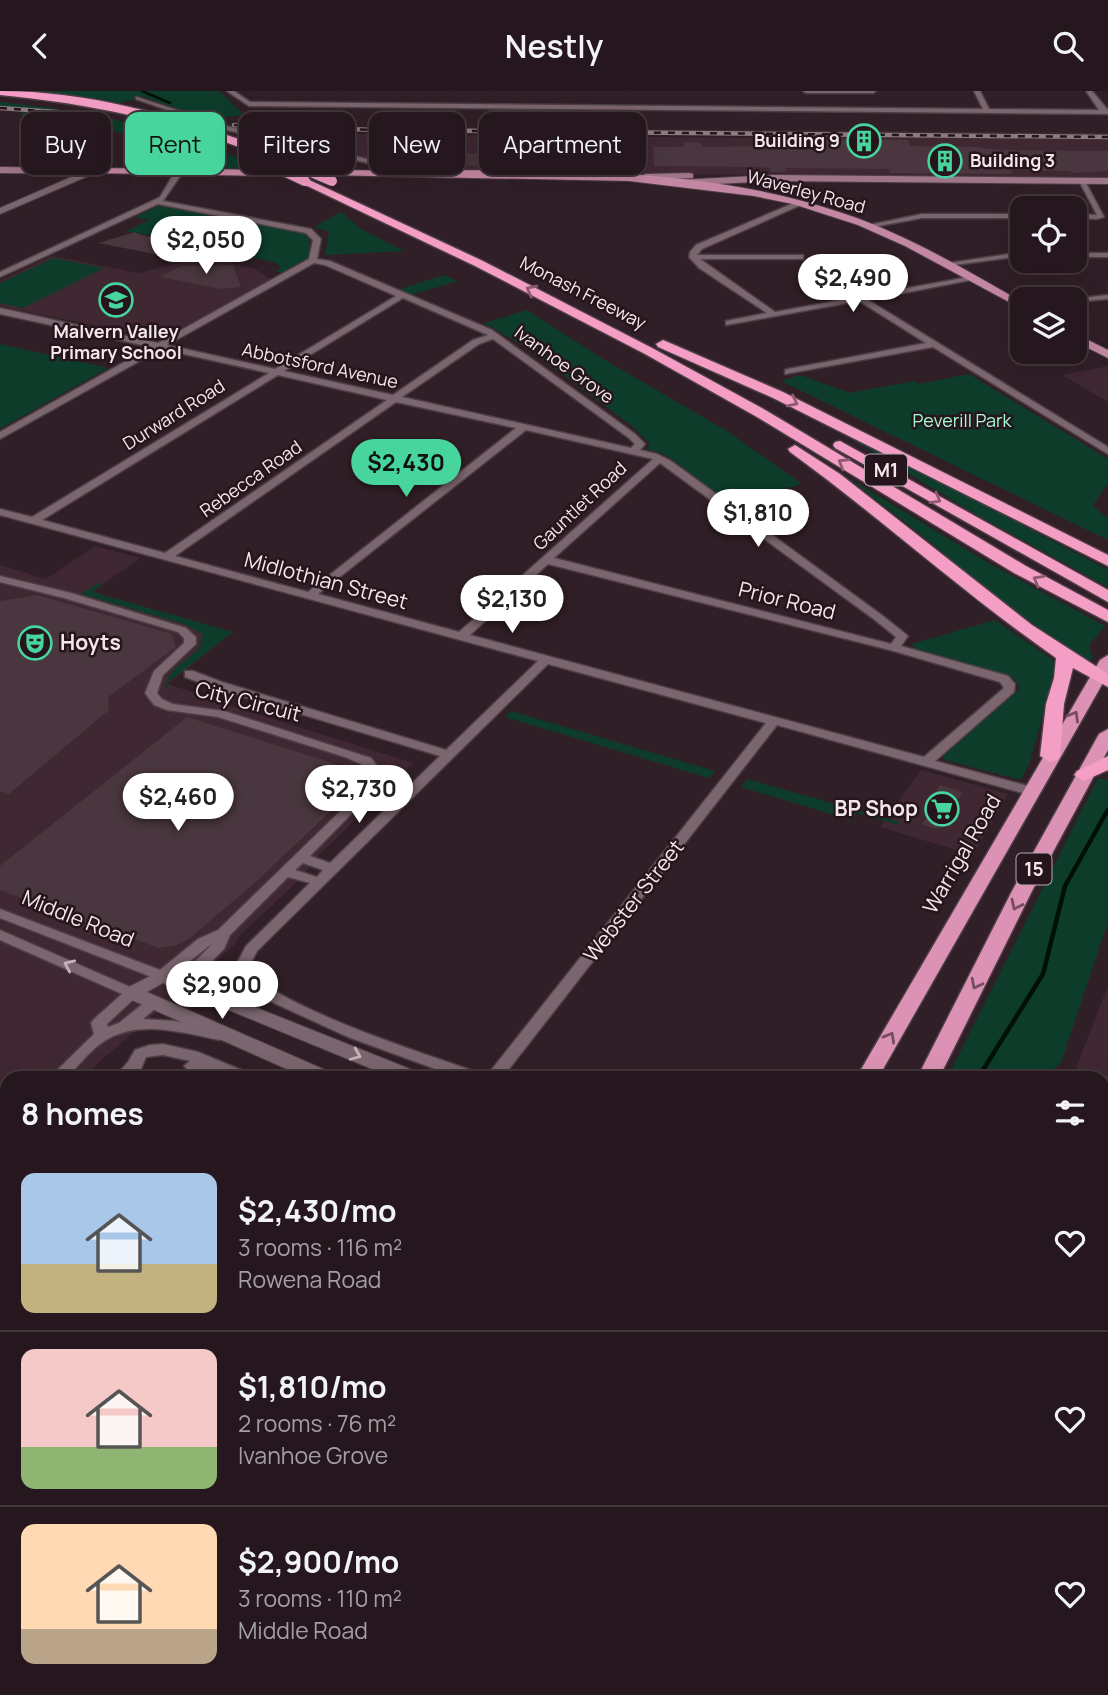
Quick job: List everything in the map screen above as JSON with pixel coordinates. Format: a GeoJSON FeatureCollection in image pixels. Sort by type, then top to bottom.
{"type":"FeatureCollection","features":[{"type":"Feature","properties":{"kind":"highway","name":"Monash Freeway"},"geometry":{"type":"LineString","coordinates":[[0,92],[95,103],[159,116],[230,137],[330,177],[663,344],[1108,597]]}},
{"type":"Feature","properties":{"kind":"highway","name":"Monash Freeway"},"geometry":{"type":"LineString","coordinates":[[0,98],[84,109],[144,121],[206,139],[239,154]]}},
{"type":"Feature","properties":{"kind":"highway","name":"Monash Freeway"},"geometry":{"type":"LineString","coordinates":[[289,175],[444,246],[592,321],[763,415],[975,543],[1103,615]]}},
{"type":"Feature","properties":{"kind":"highway"},"geometry":{"type":"LineString","coordinates":[[592,321],[838,478],[896,523],[981,597],[1065,657],[1103,679]]}},
{"type":"Feature","properties":{"kind":"highway"},"geometry":{"type":"LineString","coordinates":[[663,344],[778,395],[1108,561]]}},
{"type":"Feature","properties":{"kind":"highway"},"geometry":{"type":"LineString","coordinates":[[1070,541],[1108,551]]}},
{"type":"Feature","properties":{"kind":"highway"},"geometry":{"type":"LineString","coordinates":[[1050,756],[1055,704],[1063,678],[1065,657]]}},
{"type":"Feature","properties":{"kind":"highway","name":"Warrigal Road"},"geometry":{"type":"LineString","coordinates":[[871,1071],[1050,756],[1103,679],[1108,660]]}},
{"type":"Feature","properties":{"kind":"highway","name":"15"},"geometry":{"type":"LineString","coordinates":[[932,1071],[1084,775],[1108,734]]}},
{"type":"Feature","properties":{"kind":"highway"},"geometry":{"type":"LineString","coordinates":[[1084,775],[1108,762]]}},
{"type":"Feature","properties":{"kind":"main road"},"geometry":{"type":"LineString","coordinates":[[0,170],[21,170]]}},
{"type":"Feature","properties":{"kind":"main road","name":"Waverley Road"},"geometry":{"type":"LineString","coordinates":[[330,177],[369,174]]}},
{"type":"Feature","properties":{"kind":"main road","name":"Waverley Road"},"geometry":{"type":"LineString","coordinates":[[465,175],[645,177],[694,182],[799,204],[868,226],[947,264],[1010,299]]}},
{"type":"Feature","properties":{"kind":"main road","name":"Waverley Road"},"geometry":{"type":"LineString","coordinates":[[603,176],[730,190]]}},
{"type":"Feature","properties":{"kind":"main road"},"geometry":{"type":"LineString","coordinates":[[645,177],[1108,181]]}},
{"type":"Feature","properties":{"kind":"main road"},"geometry":{"type":"LineString","coordinates":[[678,183],[772,178]]}},
{"type":"Feature","properties":{"kind":"main road"},"geometry":{"type":"LineString","coordinates":[[1087,343],[1107,354]]}},
{"type":"Feature","properties":{"kind":"street"},"geometry":{"type":"LineString","coordinates":[[230,91],[249,104],[1106,112]]}},
{"type":"Feature","properties":{"kind":"street"},"geometry":{"type":"LineString","coordinates":[[806,91],[873,91]]}},
{"type":"Feature","properties":{"kind":"street"},"geometry":{"type":"LineString","coordinates":[[977,91],[987,111]]}},
{"type":"Feature","properties":{"kind":"street"},"geometry":{"type":"LineString","coordinates":[[1089,91],[1106,112]]}},
{"type":"Feature","properties":{"kind":"street"},"geometry":{"type":"LineString","coordinates":[[138,98],[224,128],[369,161]]}},
{"type":"Feature","properties":{"kind":"street"},"geometry":{"type":"LineString","coordinates":[[672,98],[673,108]]}},
{"type":"Feature","properties":{"kind":"street"},"geometry":{"type":"LineString","coordinates":[[0,211],[83,175]]}},
{"type":"Feature","properties":{"kind":"street"},"geometry":{"type":"LineString","coordinates":[[0,275],[157,202],[163,198],[176,175]]}},
{"type":"Feature","properties":{"kind":"street"},"geometry":{"type":"LineString","coordinates":[[1081,181],[1104,218]]}},
{"type":"Feature","properties":{"kind":"street"},"geometry":{"type":"LineString","coordinates":[[0,436],[313,260],[317,239],[308,231],[157,202]]}},
{"type":"Feature","properties":{"kind":"street"},"geometry":{"type":"LineString","coordinates":[[693,257],[699,247],[799,204]]}},
{"type":"Feature","properties":{"kind":"street"},"geometry":{"type":"LineString","coordinates":[[868,226],[922,216],[1010,216]]}},
{"type":"Feature","properties":{"kind":"street"},"geometry":{"type":"LineString","coordinates":[[1087,255],[1108,255]]}},
{"type":"Feature","properties":{"kind":"street"},"geometry":{"type":"LineString","coordinates":[[947,264],[1010,256]]}},
{"type":"Feature","properties":{"kind":"street"},"geometry":{"type":"LineString","coordinates":[[693,257],[800,257]]}},
{"type":"Feature","properties":{"kind":"street"},"geometry":{"type":"LineString","coordinates":[[693,257],[773,314]]}},
{"type":"Feature","properties":{"kind":"street","name":"Ivanhoe Grove"},"geometry":{"type":"LineString","coordinates":[[313,260],[327,263],[494,336],[632,436],[640,444],[634,451]]}},
{"type":"Feature","properties":{"kind":"street"},"geometry":{"type":"LineString","coordinates":[[729,323],[971,278]]}},
{"type":"Feature","properties":{"kind":"street","name":"Durward Road"},"geometry":{"type":"LineString","coordinates":[[33,521],[403,295]]}},
{"type":"Feature","properties":{"kind":"street"},"geometry":{"type":"LineString","coordinates":[[1087,299],[1108,297]]}},
{"type":"Feature","properties":{"kind":"street"},"geometry":{"type":"LineString","coordinates":[[860,298],[1108,451]]}},
{"type":"Feature","properties":{"kind":"street","name":"Abbotsford Avenue"},"geometry":{"type":"LineString","coordinates":[[0,311],[634,451]]}},
{"type":"Feature","properties":{"kind":"street","name":"Rebecca Road"},"geometry":{"type":"LineString","coordinates":[[166,557],[476,342],[494,336]]}},
{"type":"Feature","properties":{"kind":"street"},"geometry":{"type":"LineString","coordinates":[[788,372],[933,344]]}},
{"type":"Feature","properties":{"kind":"street"},"geometry":{"type":"LineString","coordinates":[[309,596],[524,426]]}},
{"type":"Feature","properties":{"kind":"street"},"geometry":{"type":"LineString","coordinates":[[634,451],[661,459],[902,636],[894,648]]}},
{"type":"Feature","properties":{"kind":"street","name":"Gauntlet Road"},"geometry":{"type":"LineString","coordinates":[[461,637],[651,464],[661,459]]}},
{"type":"Feature","properties":{"kind":"street","name":"Midlothian Street"},"geometry":{"type":"LineString","coordinates":[[0,512],[1031,791]]}},
{"type":"Feature","properties":{"kind":"street","name":"Prior Road"},"geometry":{"type":"LineString","coordinates":[[547,561],[894,648],[1004,679],[1010,689],[926,762]]}},
{"type":"Feature","properties":{"kind":"street","name":"City Circuit"},"geometry":{"type":"LineString","coordinates":[[0,579],[67,595],[185,632],[191,640],[190,646],[158,674],[152,686],[151,694],[159,702],[171,707],[230,717],[340,750],[370,764],[378,775],[374,785],[223,933],[203,942],[162,976],[132,993],[99,1023],[102,1035],[121,1030],[182,983],[219,946],[223,933]]}},
{"type":"Feature","properties":{"kind":"street"},"geometry":{"type":"LineString","coordinates":[[457,1071],[329,1023],[268,995],[248,982],[243,965],[248,954],[544,661]]}},
{"type":"Feature","properties":{"kind":"street"},"geometry":{"type":"LineString","coordinates":[[189,674],[448,755]]}},
{"type":"Feature","properties":{"kind":"street","name":"Webster Street"},"geometry":{"type":"LineString","coordinates":[[499,1071],[773,722]]}},
{"type":"Feature","properties":{"kind":"street"},"geometry":{"type":"LineString","coordinates":[[302,858],[333,869]]}},
{"type":"Feature","properties":{"kind":"street"},"geometry":{"type":"LineString","coordinates":[[286,872],[320,882]]}},
{"type":"Feature","properties":{"kind":"street","name":"Middle Road"},"geometry":{"type":"LineString","coordinates":[[0,913],[182,983],[396,1071]]}},
{"type":"Feature","properties":{"kind":"street","name":"Middle Road"},"geometry":{"type":"LineString","coordinates":[[0,935],[235,1038],[295,1071]]}},
{"type":"Feature","properties":{"kind":"street"},"geometry":{"type":"LineString","coordinates":[[121,1030],[142,1024],[166,1025],[235,1038]]}},
{"type":"Feature","properties":{"kind":"street"},"geometry":{"type":"LineString","coordinates":[[64,1071],[102,1035]]}},
{"type":"Feature","properties":{"kind":"street"},"geometry":{"type":"LineString","coordinates":[[135,1065],[136,1058],[146,1050],[160,1048],[231,1071]]}},
{"type":"Feature","properties":{"kind":"street"},"geometry":{"type":"LineString","coordinates":[[129,1071],[135,1065],[153,1057],[166,1056],[205,1071]]}},
{"type":"Feature","properties":{"kind":"shaded area"},"geometry":{"type":"Polygon","coordinates":[[[355,127],[369,127],[369,131],[355,130],[355,127]]]}},
{"type":"Feature","properties":{"kind":"shaded area"},"geometry":{"type":"Polygon","coordinates":[[[465,128],[479,128],[479,132],[465,132],[465,128]]]}},
{"type":"Feature","properties":{"kind":"shaded area"},"geometry":{"type":"Polygon","coordinates":[[[646,129],[1108,133],[1108,178],[646,174],[646,137],[748,138],[779,135],[646,134],[646,129]]]}},
{"type":"Feature","properties":{"kind":"shaded area"},"geometry":{"type":"Polygon","coordinates":[[[355,134],[369,134],[369,158],[355,155],[355,134]]]}},
{"type":"Feature","properties":{"kind":"shaded area"},"geometry":{"type":"Polygon","coordinates":[[[465,135],[479,135],[479,173],[465,173],[465,135]]]}},
{"type":"Feature","properties":{"kind":"shaded area","name":"Malvern Valley Primary School"},"geometry":{"type":"Polygon","coordinates":[[[52,256],[138,273],[184,262],[220,261],[255,269],[271,280],[160,339],[0,306],[0,281],[52,256]]]}},
{"type":"Feature","properties":{"kind":"shaded area"},"geometry":{"type":"Polygon","coordinates":[[[1108,366],[1108,402],[1062,375],[1108,366]]]}},
{"type":"Feature","properties":{"kind":"shaded area"},"geometry":{"type":"Polygon","coordinates":[[[95,546],[140,558],[92,592],[233,632],[167,684],[414,763],[315,859],[300,879],[240,935],[234,945],[89,1071],[0,1071],[0,565],[46,579],[95,546]]]}},
{"type":"Feature","properties":{"kind":"shaded area"},"geometry":{"type":"Polygon","coordinates":[[[921,770],[1008,794],[973,855],[880,827],[921,770]]]}},
{"type":"Feature","properties":{"kind":"shaded area"},"geometry":{"type":"Polygon","coordinates":[[[1108,986],[1108,1071],[1075,1071],[1108,986]]]}},
{"type":"Feature","properties":{"kind":"green space"},"geometry":{"type":"Polygon","coordinates":[[[33,91],[219,91],[241,112],[239,116],[225,117],[225,112],[188,112],[144,97],[119,103],[33,91]]]}},
{"type":"Feature","properties":{"kind":"green space"},"geometry":{"type":"Polygon","coordinates":[[[0,102],[74,112],[59,112],[0,107],[0,102]]]}},
{"type":"Feature","properties":{"kind":"green space"},"geometry":{"type":"Polygon","coordinates":[[[111,119],[125,123],[125,134],[111,130],[111,119]]]}},
{"type":"Feature","properties":{"kind":"green space"},"geometry":{"type":"Polygon","coordinates":[[[225,153],[239,158],[239,169],[225,169],[225,153]]]}},
{"type":"Feature","properties":{"kind":"green space"},"geometry":{"type":"Polygon","coordinates":[[[158,206],[301,230],[310,239],[311,260],[286,274],[275,271],[281,268],[277,263],[231,252],[220,260],[183,261],[178,255],[197,244],[126,231],[149,220],[135,217],[158,206]]]}},
{"type":"Feature","properties":{"kind":"green space"},"geometry":{"type":"Polygon","coordinates":[[[341,212],[361,229],[404,251],[325,255],[329,232],[314,227],[341,212]]]}},
{"type":"Feature","properties":{"kind":"green space"},"geometry":{"type":"Polygon","coordinates":[[[54,258],[104,268],[23,308],[0,303],[0,283],[54,258]]]}},
{"type":"Feature","properties":{"kind":"green space"},"geometry":{"type":"Polygon","coordinates":[[[444,275],[457,281],[411,295],[397,290],[444,275]]]}},
{"type":"Feature","properties":{"kind":"green space"},"geometry":{"type":"Polygon","coordinates":[[[527,310],[603,359],[727,431],[802,484],[730,503],[666,455],[647,449],[650,444],[632,426],[524,346],[484,323],[527,310]]]}},
{"type":"Feature","properties":{"kind":"green space"},"geometry":{"type":"Polygon","coordinates":[[[0,344],[108,368],[0,429],[0,344]]]}},
{"type":"Feature","properties":{"kind":"green space","name":"Peverill Park"},"geometry":{"type":"Polygon","coordinates":[[[969,374],[1108,459],[1108,483],[1093,505],[1108,519],[1108,540],[781,381],[800,375],[850,393],[969,374]]]}},
{"type":"Feature","properties":{"kind":"green space"},"geometry":{"type":"Polygon","coordinates":[[[860,440],[1108,570],[1108,587],[977,515],[855,441],[860,440]]]}},
{"type":"Feature","properties":{"kind":"green space"},"geometry":{"type":"Polygon","coordinates":[[[844,475],[988,563],[1105,626],[1089,645],[1093,658],[1087,662],[1019,616],[844,475]]]}},
{"type":"Feature","properties":{"kind":"green space"},"geometry":{"type":"Polygon","coordinates":[[[98,583],[102,584],[92,592],[233,632],[167,683],[168,688],[165,687],[170,675],[174,670],[200,648],[203,634],[184,624],[81,594],[98,583]]]}},
{"type":"Feature","properties":{"kind":"green space"},"geometry":{"type":"Polygon","coordinates":[[[995,620],[1050,658],[1057,666],[1029,764],[1021,780],[944,760],[942,757],[1020,689],[1015,679],[917,650],[912,644],[995,620]]]}},
{"type":"Feature","properties":{"kind":"green space"},"geometry":{"type":"Polygon","coordinates":[[[511,711],[715,771],[709,778],[505,717],[511,711]]]}},
{"type":"Feature","properties":{"kind":"green space"},"geometry":{"type":"Polygon","coordinates":[[[1098,778],[1108,780],[1108,922],[1061,1063],[1051,1071],[951,1071],[1098,778]]]}},
{"type":"Feature","properties":{"kind":"green space"},"geometry":{"type":"Polygon","coordinates":[[[747,779],[899,822],[898,825],[857,813],[851,820],[741,787],[747,779]]]}},
{"type":"Feature","properties":{"kind":"building"},"geometry":{"type":"Polygon","coordinates":[[[819,139],[908,140],[910,146],[998,150],[1108,151],[1108,171],[1072,173],[1011,170],[1013,174],[890,173],[889,169],[785,168],[786,172],[771,172],[770,168],[755,167],[654,166],[653,147],[684,147],[683,142],[701,143],[702,147],[820,145],[819,139]]]}},
{"type":"Feature","properties":{"kind":"building"},"geometry":{"type":"Polygon","coordinates":[[[465,153],[479,154],[479,166],[465,165],[465,153]]]}},
{"type":"Feature","properties":{"kind":"building"},"geometry":{"type":"Polygon","coordinates":[[[135,232],[201,245],[165,256],[98,243],[135,232]]]}},
{"type":"Feature","properties":{"kind":"building"},"geometry":{"type":"Polygon","coordinates":[[[233,265],[241,287],[221,289],[160,277],[180,266],[233,265]]]}},
{"type":"Feature","properties":{"kind":"building"},"geometry":{"type":"Polygon","coordinates":[[[37,595],[172,634],[176,647],[108,697],[109,710],[9,794],[0,791],[0,601],[37,595]]]}},
{"type":"Feature","properties":{"kind":"building"},"geometry":{"type":"Polygon","coordinates":[[[187,717],[361,772],[364,780],[260,878],[190,938],[177,945],[159,948],[0,890],[0,866],[187,717]]]}},
{"type":"Feature","properties":{"kind":"building","name":"BP Shop"},"geometry":{"type":"Polygon","coordinates":[[[940,785],[963,792],[937,829],[922,824],[936,805],[928,803],[940,785]]]}},
{"type":"Feature","properties":{"kind":"waterway"},"geometry":{"type":"LineString","coordinates":[[142,91],[170,103]]}},
{"type":"Feature","properties":{"kind":"waterway"},"geometry":{"type":"LineString","coordinates":[[1106,813],[1108,809]]}},
{"type":"Feature","properties":{"kind":"waterway"},"geometry":{"type":"LineString","coordinates":[[982,1071],[1043,974],[1065,886],[1106,813]]}},
{"type":"Feature","properties":{"kind":"railway"},"geometry":{"type":"LineString","coordinates":[[0,108],[57,112]]}},
{"type":"Feature","properties":{"kind":"railway"},"geometry":{"type":"LineString","coordinates":[[234,125],[375,130],[1108,137]]}},
{"type":"Feature","properties":{"kind":"place","name":"Building 9"},"geometry":{"type":"Point","coordinates":[864,141]}},
{"type":"Feature","properties":{"kind":"place","name":"Building 3"},"geometry":{"type":"Point","coordinates":[945,161]}},
{"type":"Feature","properties":{"kind":"place","name":"Malvern Valley Primary School"},"geometry":{"type":"Point","coordinates":[116,300]}},
{"type":"Feature","properties":{"kind":"place","name":"Hoyts"},"geometry":{"type":"Point","coordinates":[35,643]}},
{"type":"Feature","properties":{"kind":"place","name":"BP Shop"},"geometry":{"type":"Point","coordinates":[942,809]}}]}
